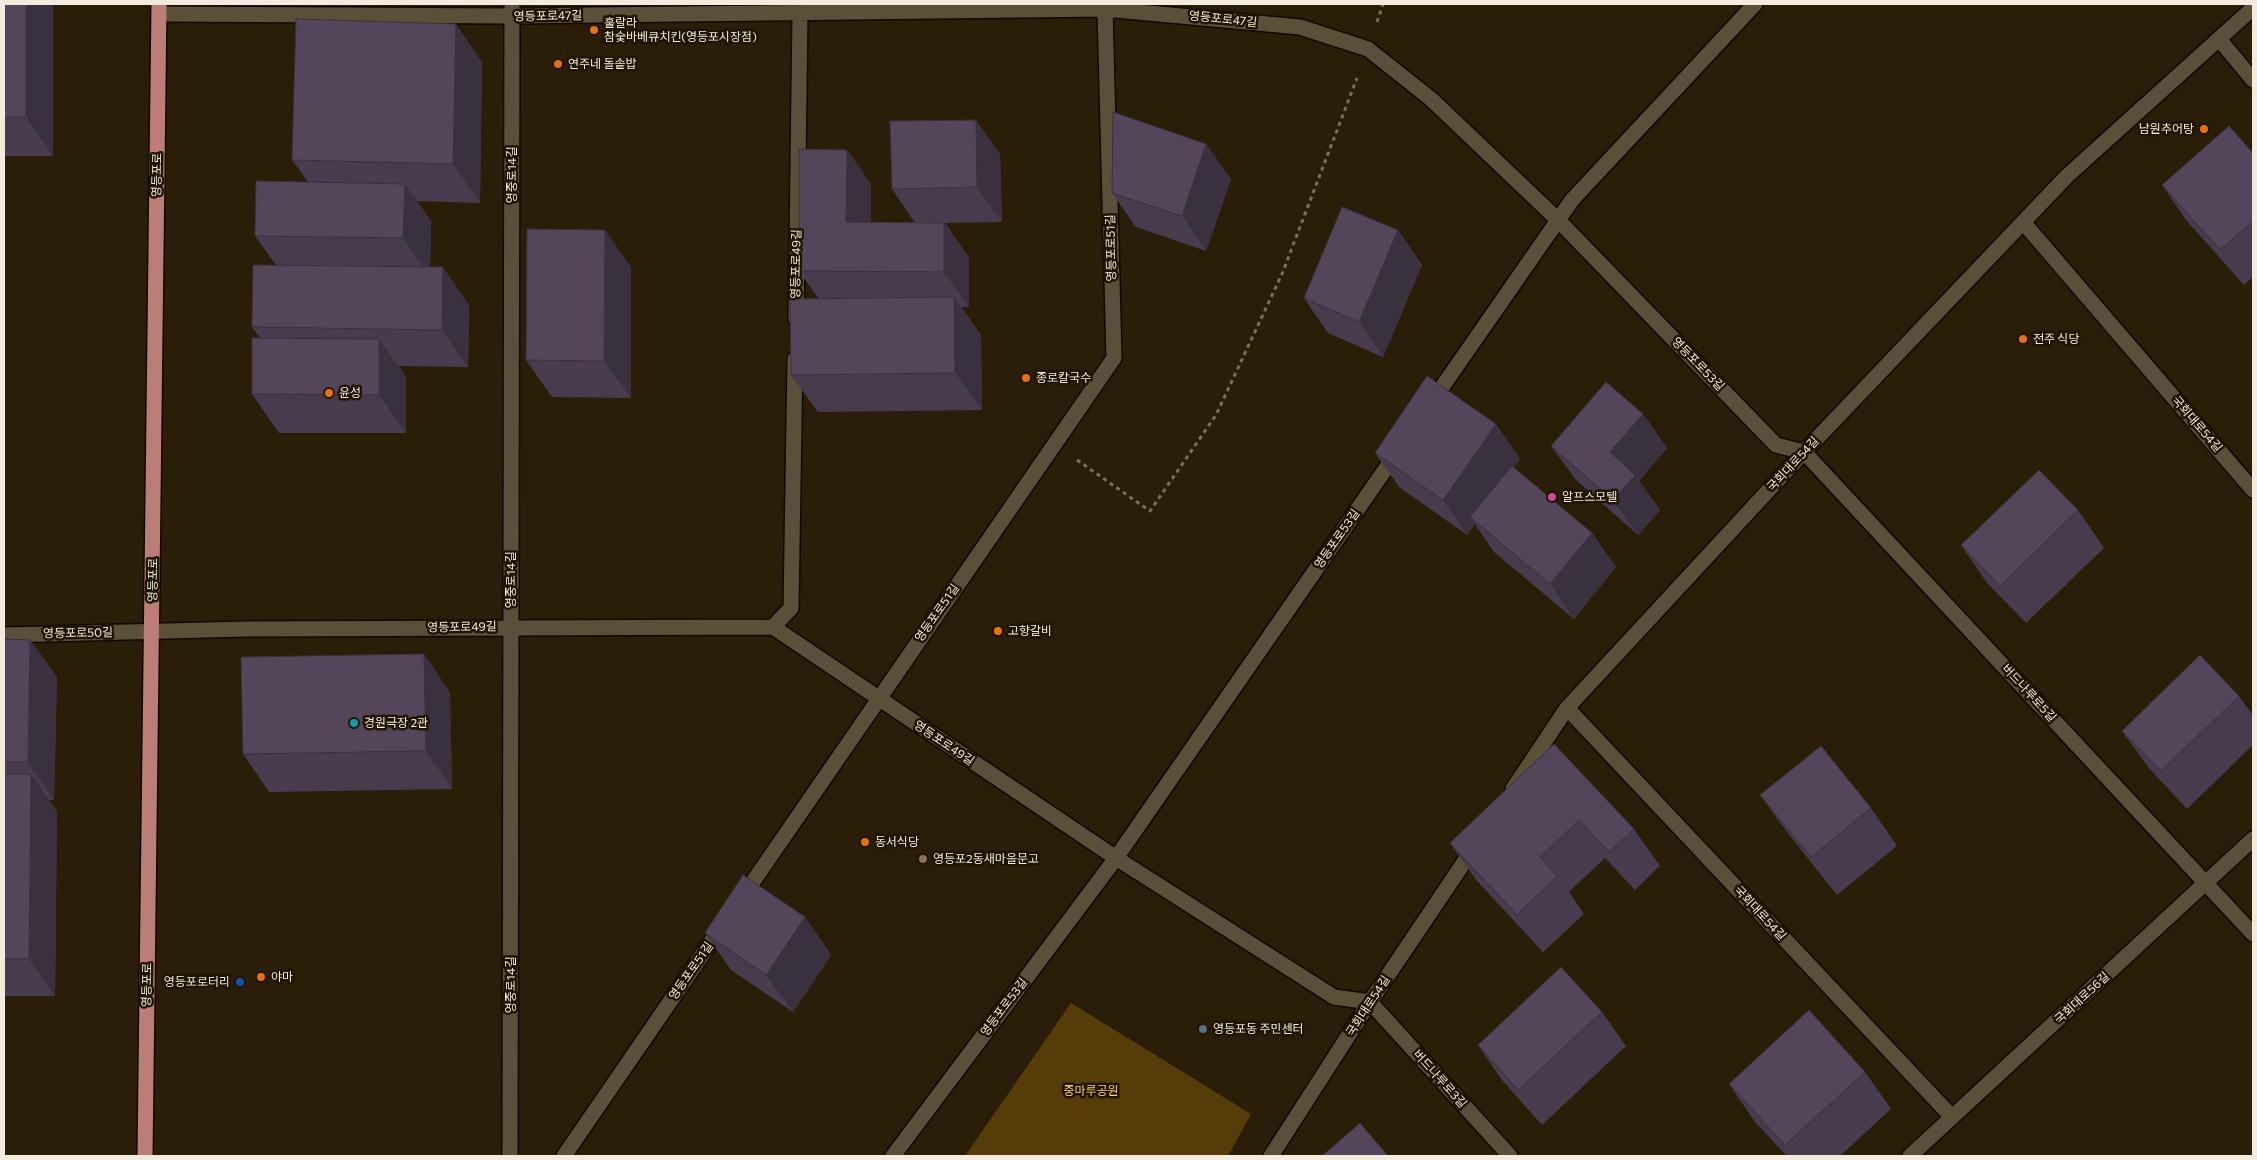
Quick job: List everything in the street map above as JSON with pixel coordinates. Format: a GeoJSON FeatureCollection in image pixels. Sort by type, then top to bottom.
{"type":"FeatureCollection","features":[{"type":"Feature","properties":{"kind":"main road","name":"영등포로"},"geometry":{"type":"LineString","coordinates":[[145,1156],[159,9]]}},
{"type":"Feature","properties":{"kind":"street"},"geometry":{"type":"LineString","coordinates":[[1422,416],[1572,200],[1755,4]]}},
{"type":"Feature","properties":{"kind":"street","name":"국회대로54길"},"geometry":{"type":"LineString","coordinates":[[1507,798],[1567,708],[1804,452],[2067,176],[2253,8]]}},
{"type":"Feature","properties":{"kind":"street","name":"영등포로47길"},"geometry":{"type":"LineString","coordinates":[[159,9],[800,13],[1105,9],[1300,27],[1368,49],[1431,99],[1558,220]]}},
{"type":"Feature","properties":{"kind":"street","name":"영등포로51길"},"geometry":{"type":"LineString","coordinates":[[564,1156],[1114,358],[1105,9]]}},
{"type":"Feature","properties":{"kind":"street","name":"영중로14길"},"geometry":{"type":"LineString","coordinates":[[510,1156],[512,10]]}},
{"type":"Feature","properties":{"kind":"street","name":"영등포로49길"},"geometry":{"type":"LineString","coordinates":[[773,627],[791,608],[800,13]]}},
{"type":"Feature","properties":{"kind":"street"},"geometry":{"type":"LineString","coordinates":[[2219,39],[2253,80]]}},
{"type":"Feature","properties":{"kind":"street","name":"영등포로53길"},"geometry":{"type":"LineString","coordinates":[[1558,220],[1776,445],[1804,452]]}},
{"type":"Feature","properties":{"kind":"street","name":"국회대로54길"},"geometry":{"type":"LineString","coordinates":[[2023,222],[2253,490]]}},
{"type":"Feature","properties":{"kind":"street","name":"영등포로53길"},"geometry":{"type":"LineString","coordinates":[[893,1156],[1116,858],[1405,441]]}},
{"type":"Feature","properties":{"kind":"street","name":"버드나루로5길"},"geometry":{"type":"LineString","coordinates":[[1804,452],[2253,934]]}},
{"type":"Feature","properties":{"kind":"street","name":"영등포로49길"},"geometry":{"type":"LineString","coordinates":[[152,632],[511,627],[773,627],[1116,858]]}},
{"type":"Feature","properties":{"kind":"street","name":"영등포로50길"},"geometry":{"type":"LineString","coordinates":[[4,634],[152,632]]}},
{"type":"Feature","properties":{"kind":"street","name":"국회대로54길"},"geometry":{"type":"LineString","coordinates":[[1567,708],[1952,1117]]}},
{"type":"Feature","properties":{"kind":"street","name":"국회대로54길"},"geometry":{"type":"LineString","coordinates":[[1271,1156],[1370,1002],[1485,830]]}},
{"type":"Feature","properties":{"kind":"street","name":"국회대로56길"},"geometry":{"type":"LineString","coordinates":[[1910,1156],[2253,839]]}},
{"type":"Feature","properties":{"kind":"street"},"geometry":{"type":"LineString","coordinates":[[1116,858],[1334,997],[1370,1002]]}},
{"type":"Feature","properties":{"kind":"street","name":"버드나루로3길"},"geometry":{"type":"LineString","coordinates":[[1370,1002],[1510,1156]]}},
{"type":"Feature","properties":{"kind":"path"},"geometry":{"type":"LineString","coordinates":[[1054,444],[1150,511],[1216,415],[1282,274],[1368,49],[1383,4]]}},
{"type":"Feature","properties":{"kind":"green space","name":"중마루공원"},"geometry":{"type":"Polygon","coordinates":[[[1071,1003],[1251,1114],[1228,1156],[965,1156],[1071,1003]]]}},
{"type":"Feature","properties":{"kind":"building"},"geometry":{"type":"Polygon","coordinates":[[[4,4],[26,4],[26,117],[4,117],[4,4]]]}},
{"type":"Feature","properties":{"kind":"building"},"geometry":{"type":"Polygon","coordinates":[[[296,19],[456,24],[453,164],[292,160],[296,19]]]}},
{"type":"Feature","properties":{"kind":"building"},"geometry":{"type":"Polygon","coordinates":[[[1113,112],[1206,144],[1182,216],[1112,193],[1113,112]]]}},
{"type":"Feature","properties":{"kind":"building"},"geometry":{"type":"Polygon","coordinates":[[[976,120],[977,187],[892,189],[890,121],[976,120]]]}},
{"type":"Feature","properties":{"kind":"building"},"geometry":{"type":"Polygon","coordinates":[[[2229,126],[2253,153],[2253,221],[2220,250],[2162,185],[2229,126]]]}},
{"type":"Feature","properties":{"kind":"building"},"geometry":{"type":"Polygon","coordinates":[[[799,149],[847,150],[846,222],[944,223],[944,272],[799,271],[799,149]]]}},
{"type":"Feature","properties":{"kind":"building"},"geometry":{"type":"Polygon","coordinates":[[[256,181],[405,184],[403,238],[255,236],[256,181]]]}},
{"type":"Feature","properties":{"kind":"building"},"geometry":{"type":"Polygon","coordinates":[[[1342,207],[1398,230],[1359,322],[1304,298],[1342,207]]]}},
{"type":"Feature","properties":{"kind":"building"},"geometry":{"type":"Polygon","coordinates":[[[527,229],[605,230],[604,361],[526,360],[527,229]]]}},
{"type":"Feature","properties":{"kind":"building"},"geometry":{"type":"Polygon","coordinates":[[[253,265],[443,267],[442,330],[252,327],[253,265]]]}},
{"type":"Feature","properties":{"kind":"building"},"geometry":{"type":"Polygon","coordinates":[[[954,297],[955,373],[791,375],[790,299],[954,297]]]}},
{"type":"Feature","properties":{"kind":"building"},"geometry":{"type":"Polygon","coordinates":[[[252,338],[379,339],[379,395],[252,394],[252,338]]]}},
{"type":"Feature","properties":{"kind":"building"},"geometry":{"type":"Polygon","coordinates":[[[1427,376],[1496,424],[1443,500],[1375,453],[1427,376]]]}},
{"type":"Feature","properties":{"kind":"building"},"geometry":{"type":"Polygon","coordinates":[[[1606,382],[1643,414],[1610,452],[1635,475],[1613,500],[1551,446],[1606,382]]]}},
{"type":"Feature","properties":{"kind":"building"},"geometry":{"type":"Polygon","coordinates":[[[1512,466],[1592,533],[1550,584],[1470,517],[1512,466]]]}},
{"type":"Feature","properties":{"kind":"building"},"geometry":{"type":"Polygon","coordinates":[[[2039,470],[2078,510],[2000,586],[1961,545],[2039,470]]]}},
{"type":"Feature","properties":{"kind":"building"},"geometry":{"type":"Polygon","coordinates":[[[4,639],[30,640],[28,762],[4,762],[4,639]]]}},
{"type":"Feature","properties":{"kind":"building"},"geometry":{"type":"Polygon","coordinates":[[[424,654],[426,751],[243,754],[241,657],[424,654]]]}},
{"type":"Feature","properties":{"kind":"building"},"geometry":{"type":"Polygon","coordinates":[[[2200,655],[2239,696],[2161,771],[2122,731],[2200,655]]]}},
{"type":"Feature","properties":{"kind":"building"},"geometry":{"type":"Polygon","coordinates":[[[1554,744],[1634,829],[1609,852],[1579,820],[1540,857],[1557,876],[1517,915],[1450,843],[1554,744]]]}},
{"type":"Feature","properties":{"kind":"building"},"geometry":{"type":"Polygon","coordinates":[[[1821,746],[1871,808],[1811,857],[1760,795],[1821,746]]]}},
{"type":"Feature","properties":{"kind":"building"},"geometry":{"type":"Polygon","coordinates":[[[4,774],[31,774],[29,959],[4,959],[4,774]]]}},
{"type":"Feature","properties":{"kind":"building"},"geometry":{"type":"Polygon","coordinates":[[[743,875],[805,917],[766,975],[705,933],[743,875]]]}},
{"type":"Feature","properties":{"kind":"building"},"geometry":{"type":"Polygon","coordinates":[[[1561,967],[1602,1012],[1518,1090],[1478,1045],[1561,967]]]}},
{"type":"Feature","properties":{"kind":"building"},"geometry":{"type":"Polygon","coordinates":[[[1809,1010],[1865,1072],[1785,1145],[1729,1084],[1809,1010]]]}},
{"type":"Feature","properties":{"kind":"building"},"geometry":{"type":"Polygon","coordinates":[[[1360,1123],[1388,1156],[1322,1156],[1360,1123]]]}},
{"type":"Feature","properties":{"kind":"place","name":"훌랄라 참숯바베큐치킨(영등포시장점)"},"geometry":{"type":"Point","coordinates":[594,30]}},
{"type":"Feature","properties":{"kind":"place","name":"연주네 돌솥밥"},"geometry":{"type":"Point","coordinates":[558,64]}},
{"type":"Feature","properties":{"kind":"place","name":"남원추어탕"},"geometry":{"type":"Point","coordinates":[2204,129]}},
{"type":"Feature","properties":{"kind":"place","name":"전주 식당"},"geometry":{"type":"Point","coordinates":[2023,339]}},
{"type":"Feature","properties":{"kind":"place","name":"종로칼국수"},"geometry":{"type":"Point","coordinates":[1026,378]}},
{"type":"Feature","properties":{"kind":"place","name":"윤성"},"geometry":{"type":"Point","coordinates":[329,393]}},
{"type":"Feature","properties":{"kind":"place","name":"알프스모텔"},"geometry":{"type":"Point","coordinates":[1552,497]}},
{"type":"Feature","properties":{"kind":"place","name":"고향갈비"},"geometry":{"type":"Point","coordinates":[998,631]}},
{"type":"Feature","properties":{"kind":"place","name":"경원극장 2관"},"geometry":{"type":"Point","coordinates":[354,723]}},
{"type":"Feature","properties":{"kind":"place","name":"동서식당"},"geometry":{"type":"Point","coordinates":[865,842]}},
{"type":"Feature","properties":{"kind":"place","name":"영등포2동새마을문고"},"geometry":{"type":"Point","coordinates":[923,859]}},
{"type":"Feature","properties":{"kind":"place","name":"야마"},"geometry":{"type":"Point","coordinates":[261,977]}},
{"type":"Feature","properties":{"kind":"place","name":"영등포로터리"},"geometry":{"type":"Point","coordinates":[240,982]}},
{"type":"Feature","properties":{"kind":"place","name":"영등포동 주민센터"},"geometry":{"type":"Point","coordinates":[1203,1029]}}]}
